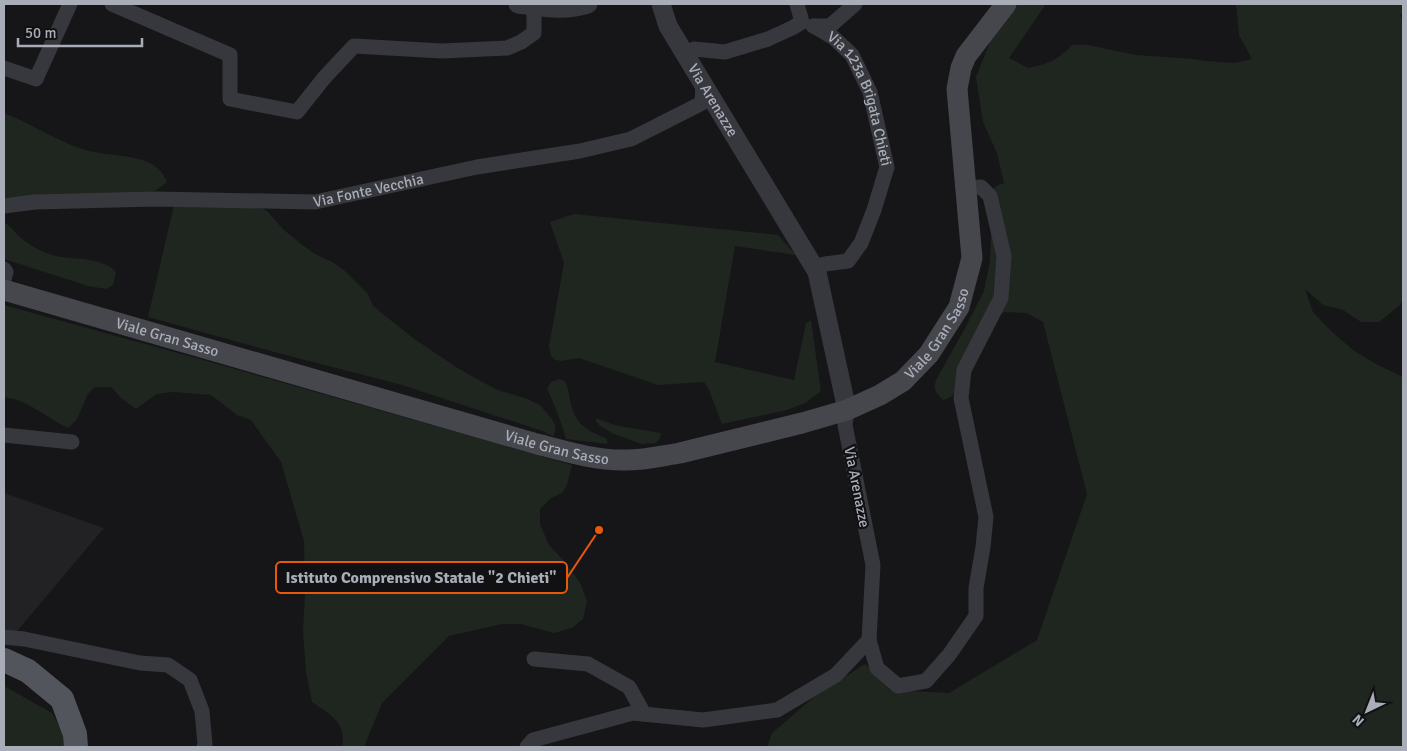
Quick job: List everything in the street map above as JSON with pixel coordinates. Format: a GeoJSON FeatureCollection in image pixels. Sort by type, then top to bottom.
{"type":"FeatureCollection","features":[{"type":"Feature","properties":{"kind":"main road","name":"Viale Gran Sasso"},"geometry":{"type":"LineString","coordinates":[[4,290],[591,458],[630,460],[680,453],[802,423],[847,410],[880,395],[904,381],[929,354],[959,307],[972,258],[957,89],[961,68],[966,56],[1006,4]]}},
{"type":"Feature","properties":{"kind":"main road"},"geometry":{"type":"LineString","coordinates":[[4,660],[28,671],[62,699],[75,734],[76,747]]}},
{"type":"Feature","properties":{"kind":"street"},"geometry":{"type":"LineString","coordinates":[[4,68],[36,79],[70,4]]}},
{"type":"Feature","properties":{"kind":"street"},"geometry":{"type":"LineString","coordinates":[[112,4],[230,55],[230,100],[296,112],[354,46],[442,51],[507,48],[521,42],[534,33],[526,5],[566,9],[588,4]]}},
{"type":"Feature","properties":{"kind":"street","name":"Via Arenazze"},"geometry":{"type":"LineString","coordinates":[[661,4],[668,26],[817,272],[847,410],[845,425],[873,566],[869,640]]}},
{"type":"Feature","properties":{"kind":"street"},"geometry":{"type":"LineString","coordinates":[[685,54],[694,49],[726,52],[808,24],[797,4]]}},
{"type":"Feature","properties":{"kind":"street","name":"Via 123a Brigata Chieti"},"geometry":{"type":"LineString","coordinates":[[808,24],[830,26],[855,4]]}},
{"type":"Feature","properties":{"kind":"street","name":"Via 123a Brigata Chieti"},"geometry":{"type":"LineString","coordinates":[[808,24],[834,38],[852,55],[870,92],[888,167],[861,243],[848,261],[814,267]]}},
{"type":"Feature","properties":{"kind":"street","name":"Via Fonte Vecchia"},"geometry":{"type":"LineString","coordinates":[[4,206],[34,202],[155,199],[316,202],[477,167],[580,151],[631,139],[702,102],[703,83]]}},
{"type":"Feature","properties":{"kind":"street"},"geometry":{"type":"LineString","coordinates":[[869,640],[877,668],[898,686],[926,681],[949,655],[976,616],[976,588],[986,517],[962,398],[964,370],[1002,298],[1004,256],[990,196],[981,187],[966,188]]}},
{"type":"Feature","properties":{"kind":"street"},"geometry":{"type":"LineString","coordinates":[[4,269],[6,272],[4,279]]}},
{"type":"Feature","properties":{"kind":"street"},"geometry":{"type":"LineString","coordinates":[[4,435],[72,442]]}},
{"type":"Feature","properties":{"kind":"street"},"geometry":{"type":"LineString","coordinates":[[4,637],[24,639],[140,663],[168,665],[190,680],[202,711],[204,747]]}},
{"type":"Feature","properties":{"kind":"street"},"geometry":{"type":"LineString","coordinates":[[527,747],[533,740],[633,713],[703,720],[777,710],[836,675],[869,640]]}},
{"type":"Feature","properties":{"kind":"street"},"geometry":{"type":"LineString","coordinates":[[534,659],[588,664],[629,687],[644,714]]}},
{"type":"Feature","properties":{"kind":"shaded area"},"geometry":{"type":"Polygon","coordinates":[[[1017,4],[1046,4],[1009,58],[1028,68],[1052,61],[1072,45],[1088,45],[1136,55],[1234,63],[1252,59],[1239,35],[1236,4],[1403,4],[1403,13],[1400,15],[1403,21],[1403,300],[1399,306],[1379,322],[1361,322],[1343,310],[1323,305],[1305,289],[1313,312],[1331,331],[1353,350],[1403,377],[1403,747],[767,747],[772,733],[814,697],[865,664],[890,690],[949,693],[1037,640],[1087,494],[1043,322],[1027,313],[1004,312],[985,327],[951,397],[943,400],[935,389],[936,380],[984,291],[990,261],[993,189],[1004,183],[997,153],[983,122],[976,77],[990,42],[1017,4]]]}},
{"type":"Feature","properties":{"kind":"shaded area"},"geometry":{"type":"Polygon","coordinates":[[[4,113],[78,148],[97,153],[134,158],[150,163],[160,171],[167,182],[157,190],[146,193],[4,200],[4,113]]]}},
{"type":"Feature","properties":{"kind":"shaded area"},"geometry":{"type":"Polygon","coordinates":[[[174,205],[261,208],[267,211],[283,229],[301,244],[345,271],[368,294],[373,306],[413,338],[482,382],[498,390],[525,398],[540,405],[555,425],[553,436],[402,385],[148,317],[174,205]]]}},
{"type":"Feature","properties":{"kind":"shaded area"},"geometry":{"type":"Polygon","coordinates":[[[574,214],[778,235],[796,255],[735,246],[715,362],[794,380],[806,323],[811,320],[821,391],[805,403],[787,410],[722,424],[704,382],[658,385],[579,358],[562,361],[555,360],[551,356],[549,346],[564,263],[550,222],[574,214]]]}},
{"type":"Feature","properties":{"kind":"shaded area"},"geometry":{"type":"Polygon","coordinates":[[[4,222],[25,241],[42,251],[56,256],[96,261],[110,267],[116,272],[113,285],[106,289],[88,286],[4,259],[4,222]]]}},
{"type":"Feature","properties":{"kind":"shaded area"},"geometry":{"type":"Polygon","coordinates":[[[4,305],[572,465],[567,485],[562,493],[551,498],[540,509],[540,524],[549,545],[581,584],[587,602],[583,619],[572,628],[554,633],[521,624],[502,624],[449,636],[382,703],[364,747],[342,747],[342,732],[336,720],[312,702],[306,672],[303,631],[305,594],[304,541],[281,462],[251,420],[237,415],[211,395],[173,392],[157,394],[136,409],[121,398],[111,387],[95,387],[88,394],[77,419],[68,428],[29,405],[4,397],[4,305]]]}},
{"type":"Feature","properties":{"kind":"shaded area"},"geometry":{"type":"Polygon","coordinates":[[[559,379],[565,381],[578,421],[591,431],[606,438],[608,444],[566,439],[547,388],[551,382],[559,379]]]}},
{"type":"Feature","properties":{"kind":"shaded area"},"geometry":{"type":"Polygon","coordinates":[[[596,418],[614,425],[661,433],[660,438],[656,443],[641,444],[614,434],[600,426],[596,418]]]}},
{"type":"Feature","properties":{"kind":"shaded area"},"geometry":{"type":"Polygon","coordinates":[[[4,493],[104,528],[17,631],[4,635],[4,493]]]}},
{"type":"Feature","properties":{"kind":"shaded area"},"geometry":{"type":"Polygon","coordinates":[[[4,686],[52,713],[70,747],[4,747],[4,686]]]}},
{"type":"Feature","properties":{"kind":"place","name":"Istituto Comprensivo Statale \"2 Chieti\""},"geometry":{"type":"Point","coordinates":[599,530]}}]}
